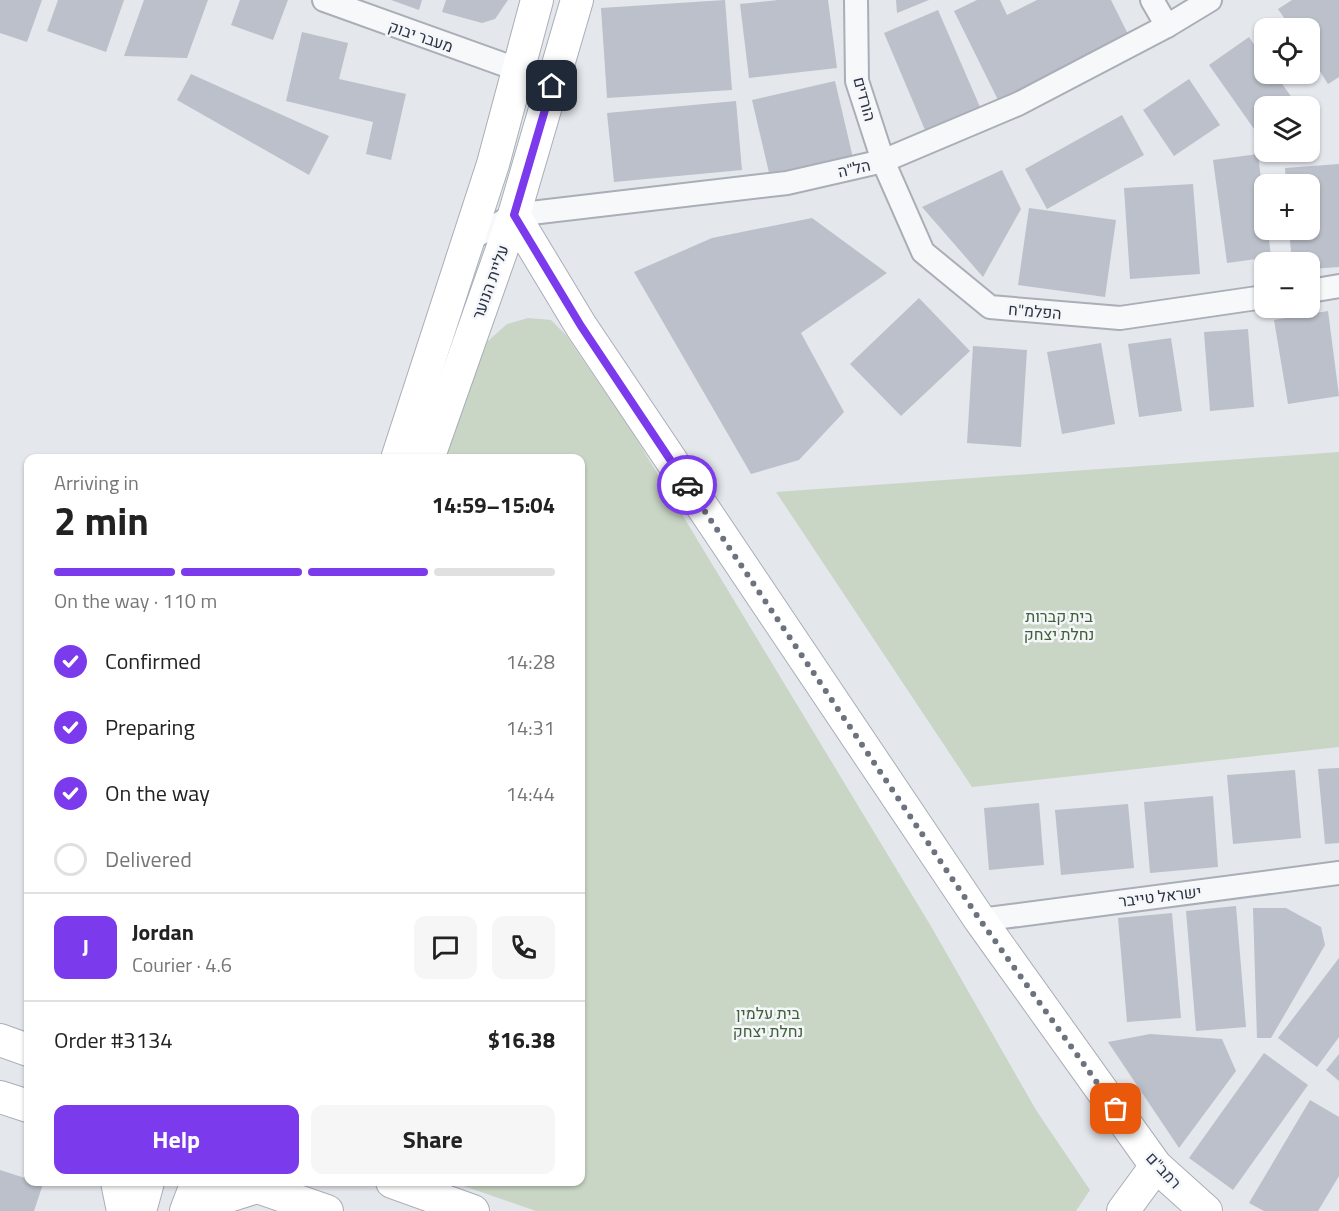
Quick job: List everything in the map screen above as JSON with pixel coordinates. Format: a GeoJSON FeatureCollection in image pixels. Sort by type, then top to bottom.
{"type":"FeatureCollection","features":[{"type":"Feature","properties":{"kind":"street","name":"מעבר יבוק"},"geometry":{"type":"LineString","coordinates":[[324,0],[519,70]]}},
{"type":"Feature","properties":{"kind":"street","name":"עליית הנוער"},"geometry":{"type":"LineString","coordinates":[[399,454],[469,240],[537,0]]}},
{"type":"Feature","properties":{"kind":"street","name":"עליית הנוער"},"geometry":{"type":"LineString","coordinates":[[430,454],[514,215],[577,0]]}},
{"type":"Feature","properties":{"kind":"street","name":"הורדים"},"geometry":{"type":"LineString","coordinates":[[856,0],[857,81],[883,161]]}},
{"type":"Feature","properties":{"kind":"street"},"geometry":{"type":"LineString","coordinates":[[1152,0],[1167,26]]}},
{"type":"Feature","properties":{"kind":"street","name":"הל\"ה"},"geometry":{"type":"LineString","coordinates":[[469,240],[514,215],[787,183],[883,161],[1018,104],[1167,26],[1210,0]]}},
{"type":"Feature","properties":{"kind":"street","name":"הפלמ\"ח"},"geometry":{"type":"LineString","coordinates":[[883,161],[923,252],[990,307],[1120,318],[1254,298]]}},
{"type":"Feature","properties":{"kind":"street","name":"רמב\"ם"},"geometry":{"type":"LineString","coordinates":[[514,215],[587,336],[980,920],[1156,1166],[1206,1211]]}},
{"type":"Feature","properties":{"kind":"street"},"geometry":{"type":"LineString","coordinates":[[1320,289],[1339,286]]}},
{"type":"Feature","properties":{"kind":"street","name":"ישראל טייבר"},"geometry":{"type":"LineString","coordinates":[[980,920],[1339,873]]}},
{"type":"Feature","properties":{"kind":"street"},"geometry":{"type":"LineString","coordinates":[[0,1040],[24,1049]]}},
{"type":"Feature","properties":{"kind":"street"},"geometry":{"type":"LineString","coordinates":[[0,1097],[24,1105]]}},
{"type":"Feature","properties":{"kind":"street"},"geometry":{"type":"LineString","coordinates":[[1123,1211],[1156,1166]]}},
{"type":"Feature","properties":{"kind":"street"},"geometry":{"type":"LineString","coordinates":[[118,1186],[123,1211]]}},
{"type":"Feature","properties":{"kind":"street"},"geometry":{"type":"LineString","coordinates":[[140,1211],[147,1186]]}},
{"type":"Feature","properties":{"kind":"street"},"geometry":{"type":"LineString","coordinates":[[186,1211],[195,1186]]}},
{"type":"Feature","properties":{"kind":"street"},"geometry":{"type":"LineString","coordinates":[[198,1211],[246,1186]]}},
{"type":"Feature","properties":{"kind":"street"},"geometry":{"type":"LineString","coordinates":[[256,1186],[327,1211]]}},
{"type":"Feature","properties":{"kind":"street"},"geometry":{"type":"LineString","coordinates":[[403,1186],[473,1211]]}},
{"type":"Feature","properties":{"kind":"green space","name":"בית עלמין נחלת יצחק"},"geometry":{"type":"Polygon","coordinates":[[[528,318],[551,320],[566,335],[634,435],[932,928],[1036,1110],[1090,1190],[1076,1211],[536,1211],[464,1186],[585,1186],[585,454],[443,454],[479,349],[507,324],[528,318]]]}},
{"type":"Feature","properties":{"kind":"green space","name":"בית קברות נחלת יצחק"},"geometry":{"type":"Polygon","coordinates":[[[1339,452],[1339,747],[972,787],[776,492],[1339,452]]]}},
{"type":"Feature","properties":{"kind":"building"},"geometry":{"type":"Polygon","coordinates":[[[0,0],[42,0],[27,42],[0,33],[0,0]]]}},
{"type":"Feature","properties":{"kind":"building"},"geometry":{"type":"Polygon","coordinates":[[[58,0],[124,0],[106,52],[47,31],[58,0]]]}},
{"type":"Feature","properties":{"kind":"building"},"geometry":{"type":"Polygon","coordinates":[[[144,0],[208,0],[187,58],[124,56],[144,0]]]}},
{"type":"Feature","properties":{"kind":"building"},"geometry":{"type":"Polygon","coordinates":[[[240,0],[288,0],[273,40],[231,25],[240,0]]]}},
{"type":"Feature","properties":{"kind":"building"},"geometry":{"type":"Polygon","coordinates":[[[391,0],[422,0],[419,10],[391,0]]]}},
{"type":"Feature","properties":{"kind":"building"},"geometry":{"type":"Polygon","coordinates":[[[446,0],[508,0],[495,19],[482,23],[442,12],[446,0]]]}},
{"type":"Feature","properties":{"kind":"building"},"geometry":{"type":"Polygon","coordinates":[[[725,0],[732,90],[607,98],[601,8],[725,0]]]}},
{"type":"Feature","properties":{"kind":"building"},"geometry":{"type":"Polygon","coordinates":[[[778,0],[828,0],[837,68],[749,78],[740,4],[778,0]]]}},
{"type":"Feature","properties":{"kind":"building"},"geometry":{"type":"Polygon","coordinates":[[[896,0],[929,0],[897,13],[896,0]]]}},
{"type":"Feature","properties":{"kind":"building"},"geometry":{"type":"Polygon","coordinates":[[[977,0],[1000,0],[1007,15],[1037,0],[1111,0],[1129,36],[998,100],[954,11],[977,0]]]}},
{"type":"Feature","properties":{"kind":"building"},"geometry":{"type":"Polygon","coordinates":[[[1292,0],[1339,0],[1339,77],[1328,84],[1320,72],[1320,18],[1284,18],[1278,9],[1292,0]]]}},
{"type":"Feature","properties":{"kind":"building"},"geometry":{"type":"Polygon","coordinates":[[[938,10],[980,107],[925,130],[884,33],[938,10]]]}},
{"type":"Feature","properties":{"kind":"building"},"geometry":{"type":"Polygon","coordinates":[[[302,32],[348,43],[339,79],[406,94],[391,160],[366,154],[373,122],[286,101],[302,32]]]}},
{"type":"Feature","properties":{"kind":"building"},"geometry":{"type":"Polygon","coordinates":[[[1249,37],[1254,44],[1254,84],[1282,84],[1291,96],[1254,96],[1254,129],[1209,65],[1249,37]]]}},
{"type":"Feature","properties":{"kind":"building"},"geometry":{"type":"Polygon","coordinates":[[[191,74],[329,136],[309,175],[177,100],[191,74]]]}},
{"type":"Feature","properties":{"kind":"building"},"geometry":{"type":"Polygon","coordinates":[[[1189,79],[1220,125],[1174,156],[1143,110],[1189,79]]]}},
{"type":"Feature","properties":{"kind":"building"},"geometry":{"type":"Polygon","coordinates":[[[835,81],[853,158],[770,177],[752,100],[835,81]]]}},
{"type":"Feature","properties":{"kind":"building"},"geometry":{"type":"Polygon","coordinates":[[[736,101],[742,170],[614,182],[607,113],[736,101]]]}},
{"type":"Feature","properties":{"kind":"building"},"geometry":{"type":"Polygon","coordinates":[[[1122,115],[1144,155],[1047,209],[1025,169],[1122,115]]]}},
{"type":"Feature","properties":{"kind":"building"},"geometry":{"type":"Polygon","coordinates":[[[1254,155],[1254,162],[1259,162],[1260,174],[1254,174],[1254,240],[1269,240],[1270,252],[1254,252],[1254,259],[1227,263],[1213,160],[1254,155]]]}},
{"type":"Feature","properties":{"kind":"building"},"geometry":{"type":"Polygon","coordinates":[[[1339,164],[1339,267],[1320,268],[1320,252],[1291,252],[1290,240],[1320,240],[1320,174],[1285,174],[1285,168],[1339,164]]]}},
{"type":"Feature","properties":{"kind":"building"},"geometry":{"type":"Polygon","coordinates":[[[1002,170],[1021,209],[983,277],[922,207],[1002,170]]]}},
{"type":"Feature","properties":{"kind":"building"},"geometry":{"type":"Polygon","coordinates":[[[1193,184],[1200,274],[1130,279],[1124,188],[1193,184]]]}},
{"type":"Feature","properties":{"kind":"building"},"geometry":{"type":"Polygon","coordinates":[[[1029,208],[1116,220],[1105,297],[1018,285],[1029,208]]]}},
{"type":"Feature","properties":{"kind":"building"},"geometry":{"type":"Polygon","coordinates":[[[812,218],[887,273],[801,333],[844,412],[799,460],[751,474],[634,272],[712,238],[812,218]]]}},
{"type":"Feature","properties":{"kind":"building"},"geometry":{"type":"Polygon","coordinates":[[[919,298],[970,351],[901,416],[850,364],[919,298]]]}},
{"type":"Feature","properties":{"kind":"building"},"geometry":{"type":"Polygon","coordinates":[[[1328,311],[1339,396],[1288,404],[1274,320],[1320,318],[1320,312],[1328,311]]]}},
{"type":"Feature","properties":{"kind":"building"},"geometry":{"type":"Polygon","coordinates":[[[1248,329],[1254,407],[1210,411],[1204,332],[1248,329]]]}},
{"type":"Feature","properties":{"kind":"building"},"geometry":{"type":"Polygon","coordinates":[[[1171,338],[1182,411],[1139,417],[1128,344],[1171,338]]]}},
{"type":"Feature","properties":{"kind":"building"},"geometry":{"type":"Polygon","coordinates":[[[1101,343],[1115,424],[1062,434],[1047,352],[1101,343]]]}},
{"type":"Feature","properties":{"kind":"building"},"geometry":{"type":"Polygon","coordinates":[[[973,346],[1027,350],[1021,447],[967,443],[973,346]]]}},
{"type":"Feature","properties":{"kind":"building"},"geometry":{"type":"Polygon","coordinates":[[[1339,768],[1339,843],[1325,844],[1318,769],[1339,768]]]}},
{"type":"Feature","properties":{"kind":"building"},"geometry":{"type":"Polygon","coordinates":[[[1295,770],[1301,838],[1233,844],[1227,775],[1295,770]]]}},
{"type":"Feature","properties":{"kind":"building"},"geometry":{"type":"Polygon","coordinates":[[[1213,796],[1218,867],[1150,873],[1144,802],[1213,796]]]}},
{"type":"Feature","properties":{"kind":"building"},"geometry":{"type":"Polygon","coordinates":[[[1039,803],[1044,865],[989,870],[984,808],[1039,803]]]}},
{"type":"Feature","properties":{"kind":"building"},"geometry":{"type":"Polygon","coordinates":[[[1128,804],[1134,868],[1061,875],[1055,810],[1128,804]]]}},
{"type":"Feature","properties":{"kind":"building"},"geometry":{"type":"Polygon","coordinates":[[[1236,906],[1246,1027],[1196,1031],[1186,911],[1236,906]]]}},
{"type":"Feature","properties":{"kind":"building"},"geometry":{"type":"Polygon","coordinates":[[[1253,908],[1286,908],[1321,927],[1325,945],[1271,1038],[1257,1038],[1253,908]]]}},
{"type":"Feature","properties":{"kind":"building"},"geometry":{"type":"Polygon","coordinates":[[[1172,913],[1181,1018],[1127,1022],[1118,918],[1172,913]]]}},
{"type":"Feature","properties":{"kind":"building"},"geometry":{"type":"Polygon","coordinates":[[[1339,958],[1339,1037],[1317,1067],[1278,1038],[1339,958]]]}},
{"type":"Feature","properties":{"kind":"building"},"geometry":{"type":"Polygon","coordinates":[[[1150,1034],[1222,1039],[1236,1071],[1179,1148],[1108,1042],[1150,1034]]]}},
{"type":"Feature","properties":{"kind":"building"},"geometry":{"type":"Polygon","coordinates":[[[1264,1053],[1308,1085],[1233,1190],[1189,1158],[1264,1053]]]}},
{"type":"Feature","properties":{"kind":"building"},"geometry":{"type":"Polygon","coordinates":[[[1339,1054],[1339,1081],[1326,1070],[1339,1054]]]}},
{"type":"Feature","properties":{"kind":"building"},"geometry":{"type":"Polygon","coordinates":[[[1310,1100],[1339,1117],[1339,1176],[1318,1211],[1264,1211],[1249,1203],[1310,1100]]]}},
{"type":"Feature","properties":{"kind":"building"},"geometry":{"type":"Polygon","coordinates":[[[0,1170],[24,1178],[24,1186],[42,1186],[34,1211],[0,1211],[0,1170]]]}},
{"type":"Feature","properties":{"kind":"way so far"},"geometry":{"type":"LineString","coordinates":[[687,485],[980,920],[1116,1109]]}},
{"type":"Feature","properties":{"kind":"route"},"geometry":{"type":"LineString","coordinates":[[552,86],[514,215],[581,326],[687,485]]}}]}
